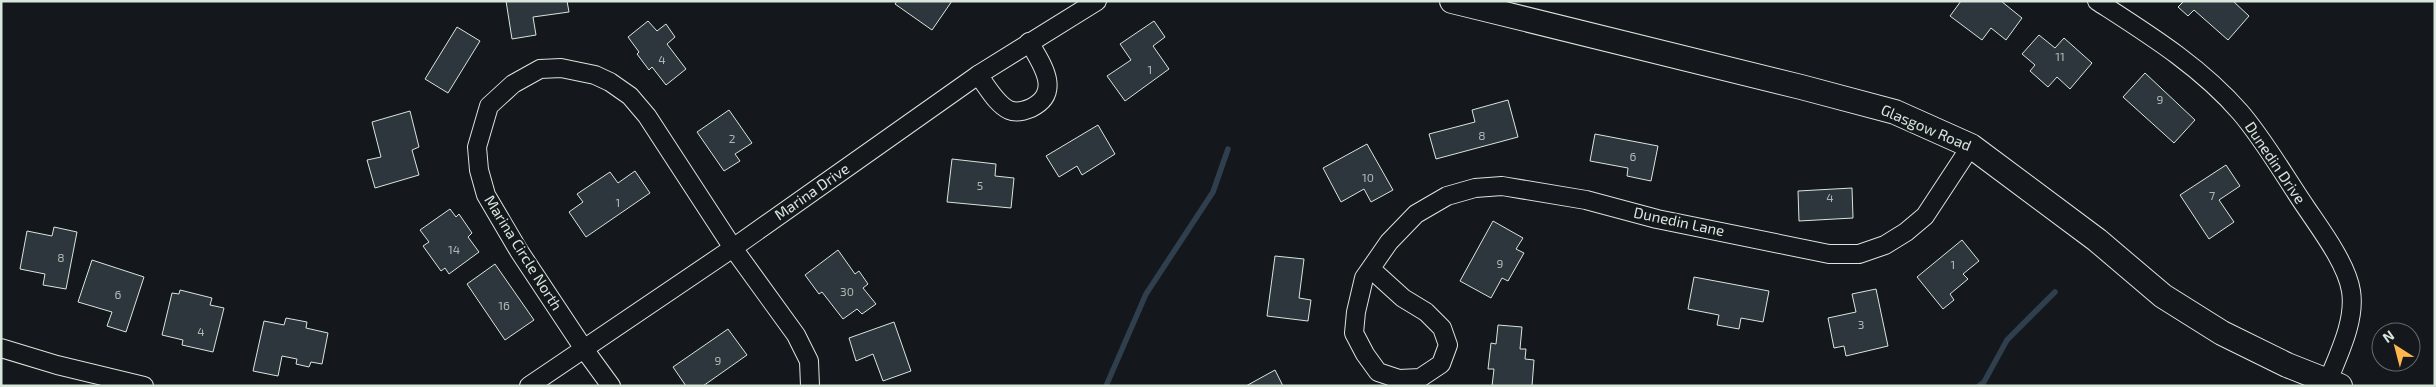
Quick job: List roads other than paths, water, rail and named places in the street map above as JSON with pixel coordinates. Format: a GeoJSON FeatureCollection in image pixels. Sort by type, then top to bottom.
{"type":"FeatureCollection","features":[{"type":"Feature","properties":{"kind":"street","name":"Marina Drive"},"geometry":{"type":"LineString","coordinates":[[529,386],[733,248],[978,75],[1097,1]]}},
{"type":"Feature","properties":{"kind":"street","name":"Glasgow Road"},"geometry":{"type":"LineString","coordinates":[[1452,1],[1801,86],[1894,112],[1971,146],[2097,240],[2163,296],[2222,333],[2287,366],[2332,384]]}},
{"type":"Feature","properties":{"kind":"street","name":"Dunedin Drive"},"geometry":{"type":"LineString","coordinates":[[2097,1],[2155,39],[2199,72],[2241,112],[2321,230],[2347,275],[2351,292],[2352,308],[2332,384]]}},
{"type":"Feature","properties":{"kind":"street"},"geometry":{"type":"LineString","coordinates":[[978,75],[1000,104],[1009,110],[1019,112],[1032,107],[1043,99],[1047,87],[1047,74],[1029,42]]}},
{"type":"Feature","properties":{"kind":"street","name":"Marina Circle North"},"geometry":{"type":"LineString","coordinates":[[611,386],[584,350],[486,195],[477,147],[489,106],[513,84],[540,69],[561,68],[596,75],[630,96],[647,116],[733,248],[796,335],[808,361],[810,386]]}},
{"type":"Feature","properties":{"kind":"street","name":"Dunedin Lane"},"geometry":{"type":"LineString","coordinates":[[1371,269],[1402,298],[1426,312],[1442,328],[1448,345],[1441,364],[1420,378],[1399,379],[1378,372],[1354,334],[1364,278],[1389,242],[1416,214],[1447,196],[1474,188],[1502,186],[1586,200],[1657,219],[1829,254],[1859,254],[1885,246],[1925,216],[1971,146]]}},
{"type":"Feature","properties":{"kind":"street"},"geometry":{"type":"LineString","coordinates":[[1,348],[57,365],[144,386]]}},
{"type":"Feature","properties":{"kind":"waterway"},"geometry":{"type":"LineString","coordinates":[[1106,386],[1146,294],[1213,192],[1228,149]]}},
{"type":"Feature","properties":{"kind":"waterway"},"geometry":{"type":"LineString","coordinates":[[1979,386],[1984,382],[2007,340],[2055,292]]}}]}
